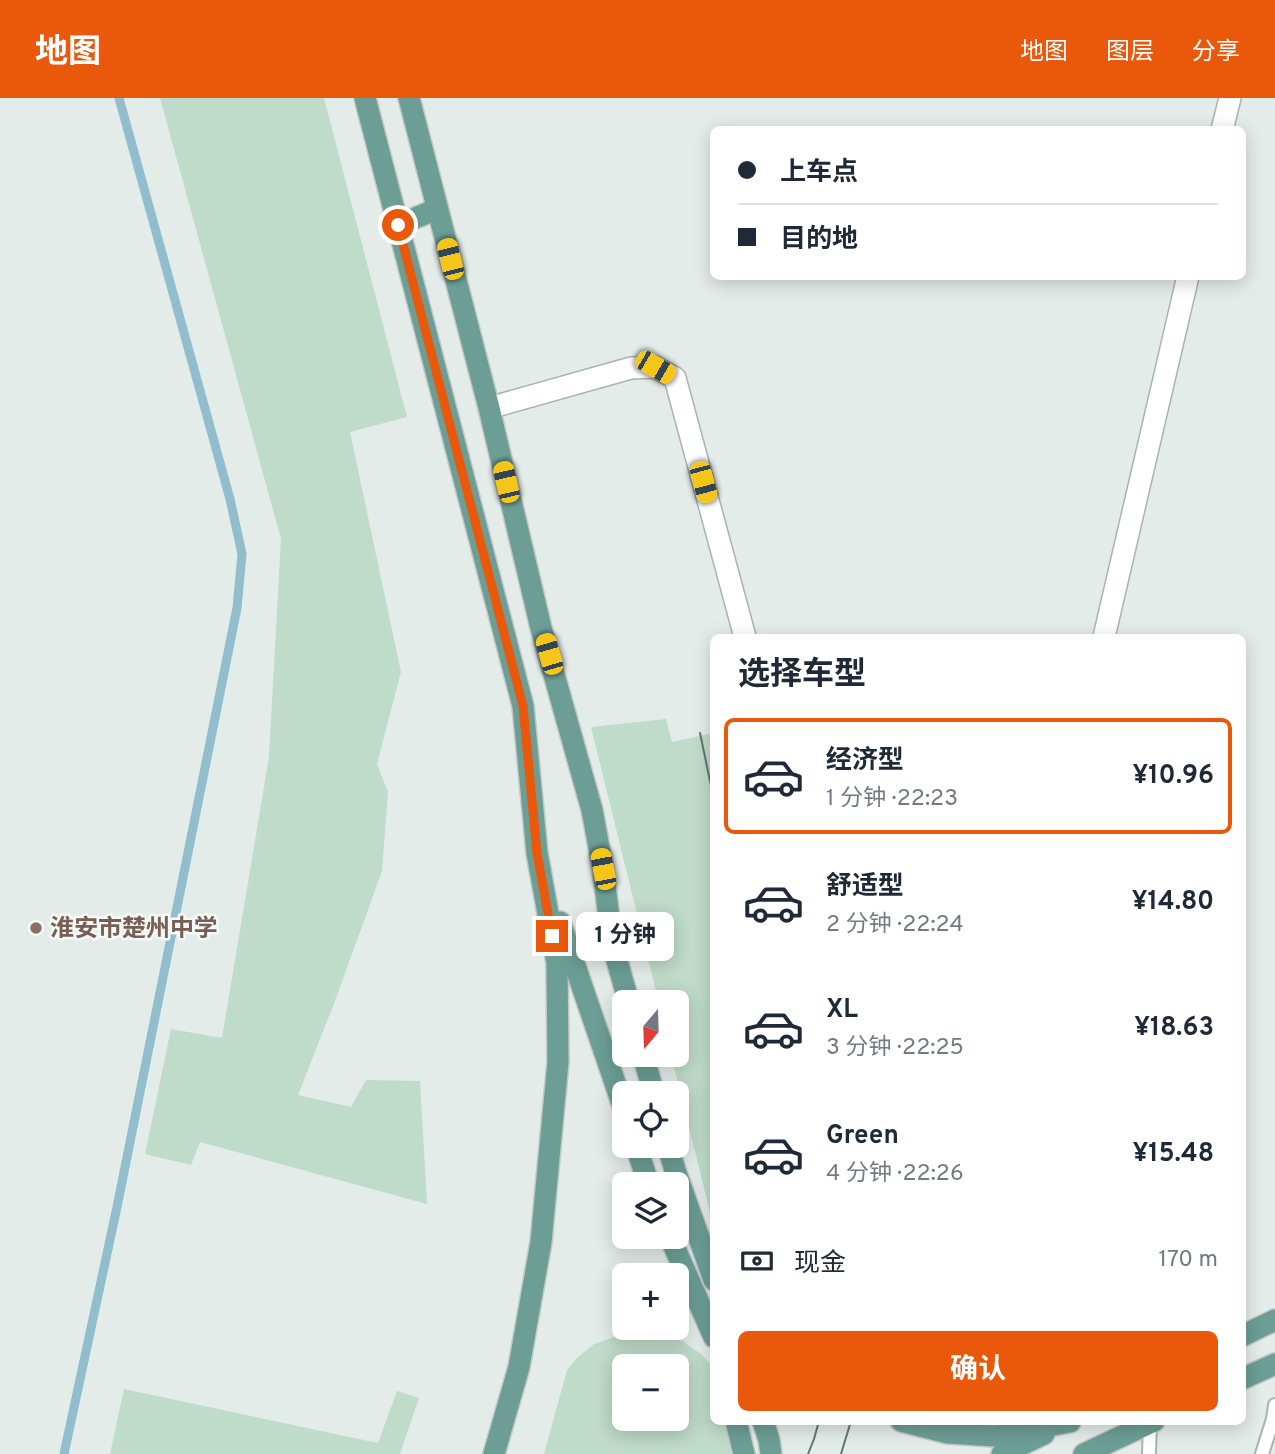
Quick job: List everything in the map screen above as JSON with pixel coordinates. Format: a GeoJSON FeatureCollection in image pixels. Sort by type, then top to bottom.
{"type":"FeatureCollection","features":[{"type":"Feature","properties":{"kind":"main road"},"geometry":{"type":"LineString","coordinates":[[365,98],[523,706],[537,853],[557,963],[558,1062],[541,1242],[519,1367],[494,1454]]}},
{"type":"Feature","properties":{"kind":"main road"},"geometry":{"type":"LineString","coordinates":[[409,98],[489,408],[541,628],[592,810],[603,869],[612,943],[625,990]]}},
{"type":"Feature","properties":{"kind":"main road"},"geometry":{"type":"LineString","coordinates":[[398,225],[437,209]]}},
{"type":"Feature","properties":{"kind":"main road"},"geometry":{"type":"LineString","coordinates":[[537,853],[614,1081]]}},
{"type":"Feature","properties":{"kind":"main road"},"geometry":{"type":"LineString","coordinates":[[672,1158],[710,1269]]}},
{"type":"Feature","properties":{"kind":"main road"},"geometry":{"type":"LineString","coordinates":[[675,1249],[710,1328]]}},
{"type":"Feature","properties":{"kind":"main road"},"geometry":{"type":"LineString","coordinates":[[1246,1334],[1275,1320]]}},
{"type":"Feature","properties":{"kind":"main road"},"geometry":{"type":"LineString","coordinates":[[1246,1377],[1275,1364]]}},
{"type":"Feature","properties":{"kind":"main road"},"geometry":{"type":"LineString","coordinates":[[737,1425],[744,1454]]}},
{"type":"Feature","properties":{"kind":"main road"},"geometry":{"type":"LineString","coordinates":[[764,1425],[771,1454]]}},
{"type":"Feature","properties":{"kind":"main road"},"geometry":{"type":"LineString","coordinates":[[919,1425],[948,1433],[994,1436],[1050,1425]]}},
{"type":"Feature","properties":{"kind":"main road"},"geometry":{"type":"LineString","coordinates":[[1002,1454],[1062,1425]]}},
{"type":"Feature","properties":{"kind":"main road"},"geometry":{"type":"LineString","coordinates":[[1084,1454],[1146,1425]]}},
{"type":"Feature","properties":{"kind":"street"},"geometry":{"type":"LineString","coordinates":[[1223,126],[1230,98]]}},
{"type":"Feature","properties":{"kind":"street"},"geometry":{"type":"LineString","coordinates":[[1105,634],[1187,280]]}},
{"type":"Feature","properties":{"kind":"street"},"geometry":{"type":"LineString","coordinates":[[489,408],[631,368],[655,367],[675,378],[744,634]]}},
{"type":"Feature","properties":{"kind":"lane"},"geometry":{"type":"LineString","coordinates":[[1262,1454],[1275,1405]]}},
{"type":"Feature","properties":{"kind":"lane"},"geometry":{"type":"LineString","coordinates":[[1149,1454],[1152,1425]]}},
{"type":"Feature","properties":{"kind":"green space"},"geometry":{"type":"Polygon","coordinates":[[[160,98],[324,98],[407,417],[350,432],[401,672],[377,764],[388,792],[382,871],[298,1095],[351,1107],[366,1080],[420,1081],[427,1204],[200,1142],[191,1165],[145,1154],[171,1029],[222,1038],[269,757],[281,539],[160,98]]]}},
{"type":"Feature","properties":{"kind":"green space"},"geometry":{"type":"Polygon","coordinates":[[[666,719],[672,742],[710,734],[710,1212],[689,1127],[689,1081],[677,1081],[674,1068],[690,1068],[690,990],[656,990],[591,727],[666,719]]]}},
{"type":"Feature","properties":{"kind":"green space"},"geometry":{"type":"Polygon","coordinates":[[[612,1338],[612,1340],[681,1340],[710,1364],[710,1425],[726,1425],[732,1454],[544,1454],[567,1370],[594,1344],[612,1338]]]}},
{"type":"Feature","properties":{"kind":"green space"},"geometry":{"type":"Polygon","coordinates":[[[124,1389],[378,1443],[397,1391],[419,1398],[400,1454],[110,1454],[124,1389]]]}},
{"type":"Feature","properties":{"kind":"waterway"},"geometry":{"type":"LineString","coordinates":[[64,1454],[117,1207],[237,608],[242,554],[230,499],[119,98]]}},
{"type":"Feature","properties":{"kind":"tram line"},"geometry":{"type":"LineString","coordinates":[[700,733],[710,781]]}},
{"type":"Feature","properties":{"kind":"tram line"},"geometry":{"type":"LineString","coordinates":[[808,1454],[818,1425]]}},
{"type":"Feature","properties":{"kind":"tram line"},"geometry":{"type":"LineString","coordinates":[[841,1454],[850,1425]]}},
{"type":"Feature","properties":{"kind":"place","name":"淮安市楚州中学"},"geometry":{"type":"Point","coordinates":[36,928]}},
{"type":"Feature","properties":{"kind":"route"},"geometry":{"type":"LineString","coordinates":[[398,225],[523,706],[537,853],[552,936]]}}]}
